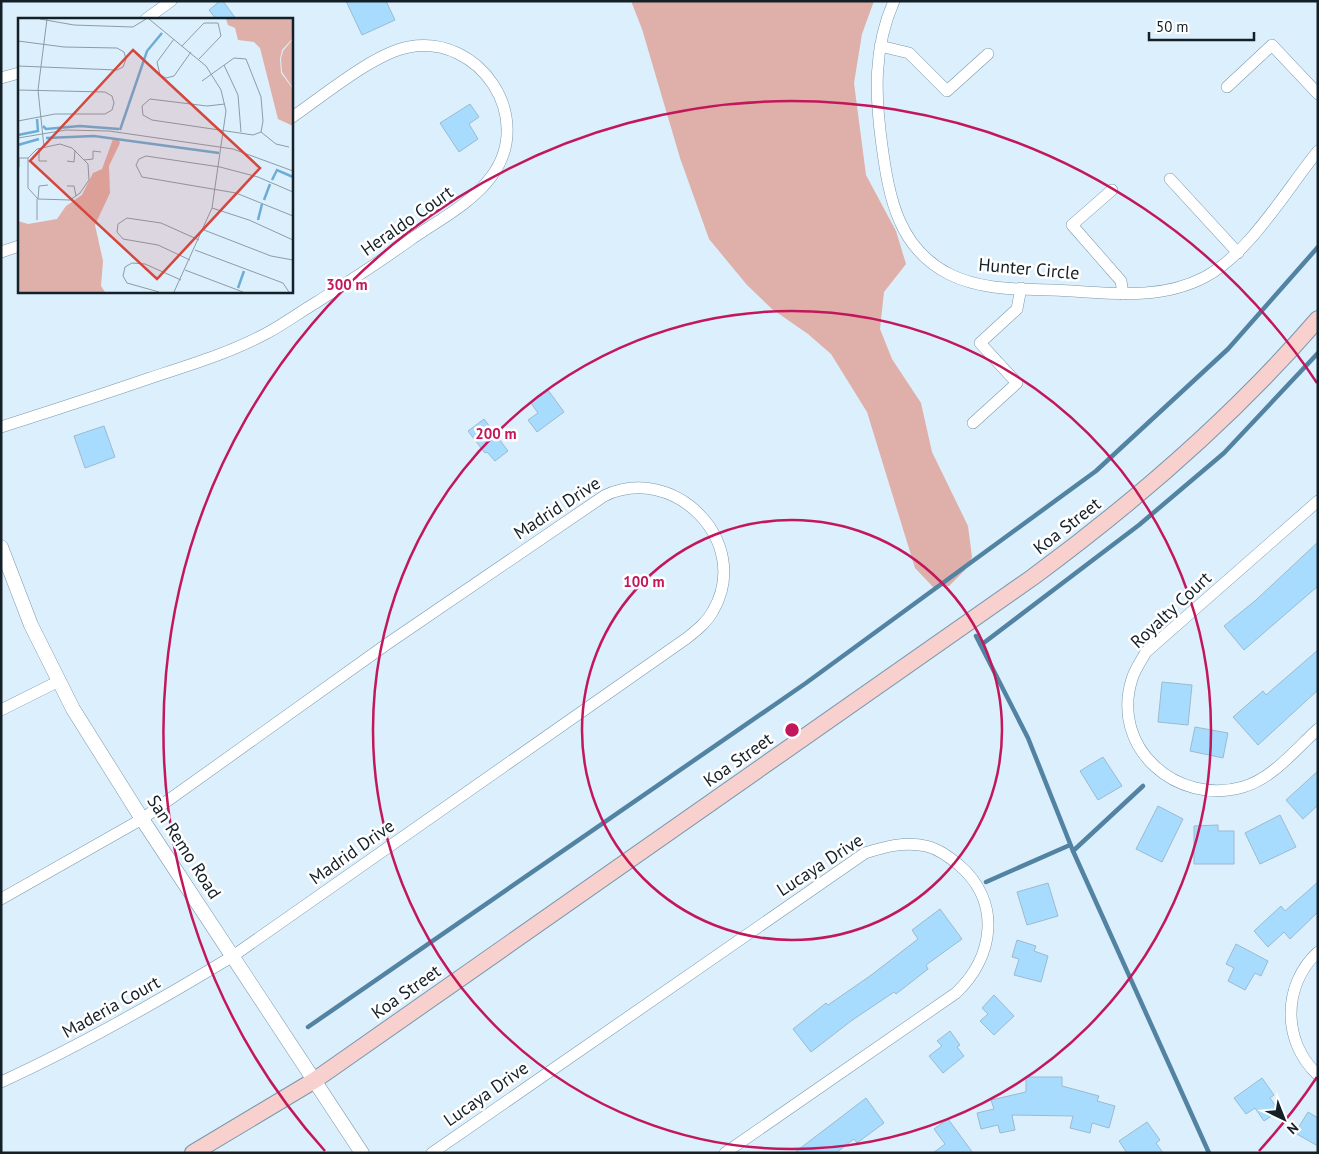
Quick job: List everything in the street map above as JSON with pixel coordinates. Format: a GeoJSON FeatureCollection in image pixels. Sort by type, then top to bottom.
{"type":"FeatureCollection","features":[{"type":"Feature","properties":{"kind":"main road","name":"Koa Street"},"geometry":{"type":"LineString","coordinates":[[193,1153],[315,1080],[961,628],[1083,540],[1176,462],[1271,369],[1318,319]]}},
{"type":"Feature","properties":{"kind":"street"},"geometry":{"type":"LineString","coordinates":[[147,18],[171,1]]}},
{"type":"Feature","properties":{"kind":"street","name":"Hunter Circle"},"geometry":{"type":"LineString","coordinates":[[894,1],[880,46],[876,78],[877,113],[890,197],[901,226],[918,249],[947,273],[984,286],[1123,294],[1156,293],[1181,287],[1217,270],[1238,253],[1317,153]]}},
{"type":"Feature","properties":{"kind":"street"},"geometry":{"type":"LineString","coordinates":[[1227,88],[1272,45],[1318,94]]}},
{"type":"Feature","properties":{"kind":"street","name":"Heraldo Court"},"geometry":{"type":"LineString","coordinates":[[1,427],[212,358],[268,333],[380,262],[474,195],[497,169],[502,159],[507,135],[503,103],[490,78],[464,55],[433,46],[410,46],[389,53],[292,117]]}},
{"type":"Feature","properties":{"kind":"street"},"geometry":{"type":"LineString","coordinates":[[880,46],[909,52],[947,92],[988,54]]}},
{"type":"Feature","properties":{"kind":"street"},"geometry":{"type":"LineString","coordinates":[[1,78],[18,73]]}},
{"type":"Feature","properties":{"kind":"street"},"geometry":{"type":"LineString","coordinates":[[1170,179],[1238,253]]}},
{"type":"Feature","properties":{"kind":"street"},"geometry":{"type":"LineString","coordinates":[[1112,190],[1072,225],[1121,281],[1123,294]]}},
{"type":"Feature","properties":{"kind":"street"},"geometry":{"type":"LineString","coordinates":[[1,252],[18,246]]}},
{"type":"Feature","properties":{"kind":"street"},"geometry":{"type":"LineString","coordinates":[[973,423],[1017,383],[980,343],[1017,309],[1021,288]]}},
{"type":"Feature","properties":{"kind":"street","name":"Madrid Drive"},"geometry":{"type":"LineString","coordinates":[[142,819],[380,650],[604,496],[632,488],[661,490],[688,503],[710,527],[721,553],[723,579],[713,611],[698,630],[233,956]]}},
{"type":"Feature","properties":{"kind":"street","name":"Royalty Court"},"geometry":{"type":"LineString","coordinates":[[1318,501],[1146,652],[1132,679],[1128,709],[1136,739],[1150,762],[1180,784],[1202,790],[1233,789],[1254,783],[1277,766],[1318,729]]}},
{"type":"Feature","properties":{"kind":"street","name":"San Remo Road"},"geometry":{"type":"LineString","coordinates":[[1,547],[31,625],[73,709],[142,819],[362,1153]]}},
{"type":"Feature","properties":{"kind":"street"},"geometry":{"type":"LineString","coordinates":[[1,710],[59,681]]}},
{"type":"Feature","properties":{"kind":"street"},"geometry":{"type":"LineString","coordinates":[[1,899],[142,819]]}},
{"type":"Feature","properties":{"kind":"street","name":"Lucaya Drive"},"geometry":{"type":"LineString","coordinates":[[432,1153],[865,854],[892,846],[915,844],[937,850],[954,860],[977,886],[988,912],[985,944],[973,975],[956,993],[725,1153]]}},
{"type":"Feature","properties":{"kind":"street"},"geometry":{"type":"LineString","coordinates":[[1318,952],[1308,961],[1297,978],[1290,1012],[1293,1036],[1304,1060],[1318,1075]]}},
{"type":"Feature","properties":{"kind":"street","name":"Maderia Court"},"geometry":{"type":"LineString","coordinates":[[1,1082],[63,1053],[151,1006],[233,956]]}},
{"type":"Feature","properties":{"kind":"shaded area"},"geometry":{"type":"Polygon","coordinates":[[[631,1],[874,1],[862,34],[854,83],[866,175],[896,231],[906,264],[884,292],[880,329],[892,359],[921,403],[932,452],[968,526],[972,557],[965,570],[949,586],[933,587],[915,568],[867,412],[831,354],[808,334],[772,309],[747,285],[709,239],[680,158],[642,29],[631,1]]]}},
{"type":"Feature","properties":{"kind":"building"},"geometry":{"type":"Polygon","coordinates":[[[220,1],[223,1],[235,18],[215,18],[209,10],[220,1]]]}},
{"type":"Feature","properties":{"kind":"building"},"geometry":{"type":"Polygon","coordinates":[[[346,1],[386,1],[395,20],[362,35],[346,1]]]}},
{"type":"Feature","properties":{"kind":"building"},"geometry":{"type":"Polygon","coordinates":[[[470,104],[479,117],[469,124],[478,139],[459,152],[440,123],[470,104]]]}},
{"type":"Feature","properties":{"kind":"building"},"geometry":{"type":"Polygon","coordinates":[[[548,390],[564,412],[537,432],[528,420],[538,413],[531,403],[548,390]]]}},
{"type":"Feature","properties":{"kind":"building"},"geometry":{"type":"Polygon","coordinates":[[[484,419],[508,451],[495,461],[487,452],[485,453],[468,431],[484,419]]]}},
{"type":"Feature","properties":{"kind":"building"},"geometry":{"type":"Polygon","coordinates":[[[104,426],[115,457],[85,468],[74,436],[104,426]]]}},
{"type":"Feature","properties":{"kind":"building"},"geometry":{"type":"Polygon","coordinates":[[[1318,542],[1318,586],[1244,650],[1224,626],[1256,600],[1318,542]]]}},
{"type":"Feature","properties":{"kind":"building"},"geometry":{"type":"Polygon","coordinates":[[[1318,650],[1318,690],[1258,745],[1233,717],[1263,691],[1266,695],[1318,650]]]}},
{"type":"Feature","properties":{"kind":"building"},"geometry":{"type":"Polygon","coordinates":[[[1162,682],[1192,685],[1188,725],[1158,722],[1162,682]]]}},
{"type":"Feature","properties":{"kind":"building"},"geometry":{"type":"Polygon","coordinates":[[[1195,727],[1228,733],[1223,758],[1190,751],[1195,727]]]}},
{"type":"Feature","properties":{"kind":"building"},"geometry":{"type":"Polygon","coordinates":[[[1103,757],[1122,786],[1098,800],[1080,771],[1103,757]]]}},
{"type":"Feature","properties":{"kind":"building"},"geometry":{"type":"Polygon","coordinates":[[[1318,771],[1318,805],[1303,819],[1286,800],[1318,771]]]}},
{"type":"Feature","properties":{"kind":"building"},"geometry":{"type":"Polygon","coordinates":[[[1158,806],[1183,819],[1162,862],[1136,849],[1158,806]]]}},
{"type":"Feature","properties":{"kind":"building"},"geometry":{"type":"Polygon","coordinates":[[[1280,815],[1296,847],[1260,864],[1245,833],[1280,815]]]}},
{"type":"Feature","properties":{"kind":"building"},"geometry":{"type":"Polygon","coordinates":[[[1218,825],[1218,831],[1234,831],[1234,864],[1194,864],[1194,826],[1218,825]]]}},
{"type":"Feature","properties":{"kind":"building"},"geometry":{"type":"Polygon","coordinates":[[[1318,882],[1318,912],[1290,939],[1284,932],[1268,947],[1254,931],[1281,906],[1285,911],[1318,882]]]}},
{"type":"Feature","properties":{"kind":"building"},"geometry":{"type":"Polygon","coordinates":[[[1048,883],[1058,916],[1027,925],[1017,892],[1048,883]]]}},
{"type":"Feature","properties":{"kind":"building"},"geometry":{"type":"Polygon","coordinates":[[[940,909],[962,939],[926,965],[928,969],[896,994],[894,992],[851,1021],[811,1052],[793,1029],[826,1003],[828,1005],[870,976],[918,939],[912,930],[940,909]]]}},
{"type":"Feature","properties":{"kind":"building"},"geometry":{"type":"Polygon","coordinates":[[[1017,940],[1036,946],[1034,951],[1048,956],[1041,982],[1014,975],[1019,959],[1012,957],[1017,940]]]}},
{"type":"Feature","properties":{"kind":"building"},"geometry":{"type":"Polygon","coordinates":[[[1236,944],[1268,961],[1261,976],[1255,973],[1245,990],[1228,981],[1234,968],[1226,964],[1236,944]]]}},
{"type":"Feature","properties":{"kind":"building"},"geometry":{"type":"Polygon","coordinates":[[[994,995],[1014,1016],[994,1035],[980,1021],[988,1014],[982,1008],[994,995]]]}},
{"type":"Feature","properties":{"kind":"building"},"geometry":{"type":"Polygon","coordinates":[[[950,1031],[960,1045],[957,1047],[964,1056],[943,1073],[929,1056],[942,1046],[937,1041],[950,1031]]]}},
{"type":"Feature","properties":{"kind":"building"},"geometry":{"type":"Polygon","coordinates":[[[1026,1077],[1062,1077],[1062,1086],[1099,1096],[1097,1101],[1115,1106],[1109,1128],[1092,1123],[1090,1133],[1070,1128],[1073,1116],[1012,1115],[1015,1130],[1000,1133],[998,1125],[981,1129],[977,1113],[994,1109],[991,1100],[1026,1092],[1026,1077]]]}},
{"type":"Feature","properties":{"kind":"building"},"geometry":{"type":"Polygon","coordinates":[[[1262,1078],[1274,1095],[1270,1098],[1279,1111],[1264,1121],[1255,1108],[1246,1114],[1234,1098],[1262,1078]]]}},
{"type":"Feature","properties":{"kind":"building"},"geometry":{"type":"Polygon","coordinates":[[[866,1098],[884,1123],[857,1143],[854,1139],[836,1153],[794,1153],[866,1098]]]}},
{"type":"Feature","properties":{"kind":"building"},"geometry":{"type":"Polygon","coordinates":[[[1308,1112],[1318,1118],[1318,1146],[1295,1133],[1308,1112]]]}},
{"type":"Feature","properties":{"kind":"building"},"geometry":{"type":"Polygon","coordinates":[[[948,1119],[973,1153],[933,1153],[945,1144],[934,1129],[948,1119]]]}},
{"type":"Feature","properties":{"kind":"building"},"geometry":{"type":"Polygon","coordinates":[[[1147,1122],[1160,1140],[1156,1143],[1163,1153],[1127,1153],[1119,1141],[1147,1122]]]}},
{"type":"Feature","properties":{"kind":"waterway"},"geometry":{"type":"LineString","coordinates":[[308,1027],[806,683],[1096,471],[1228,349],[1318,247]]}},
{"type":"Feature","properties":{"kind":"waterway"},"geometry":{"type":"LineString","coordinates":[[981,645],[1139,525],[1224,453],[1318,353]]}},
{"type":"Feature","properties":{"kind":"waterway"},"geometry":{"type":"LineString","coordinates":[[976,636],[1028,738],[1073,851],[1209,1153]]}},
{"type":"Feature","properties":{"kind":"waterway"},"geometry":{"type":"LineString","coordinates":[[1073,851],[1143,786]]}},
{"type":"Feature","properties":{"kind":"waterway"},"geometry":{"type":"LineString","coordinates":[[986,882],[1070,845]]}}]}
